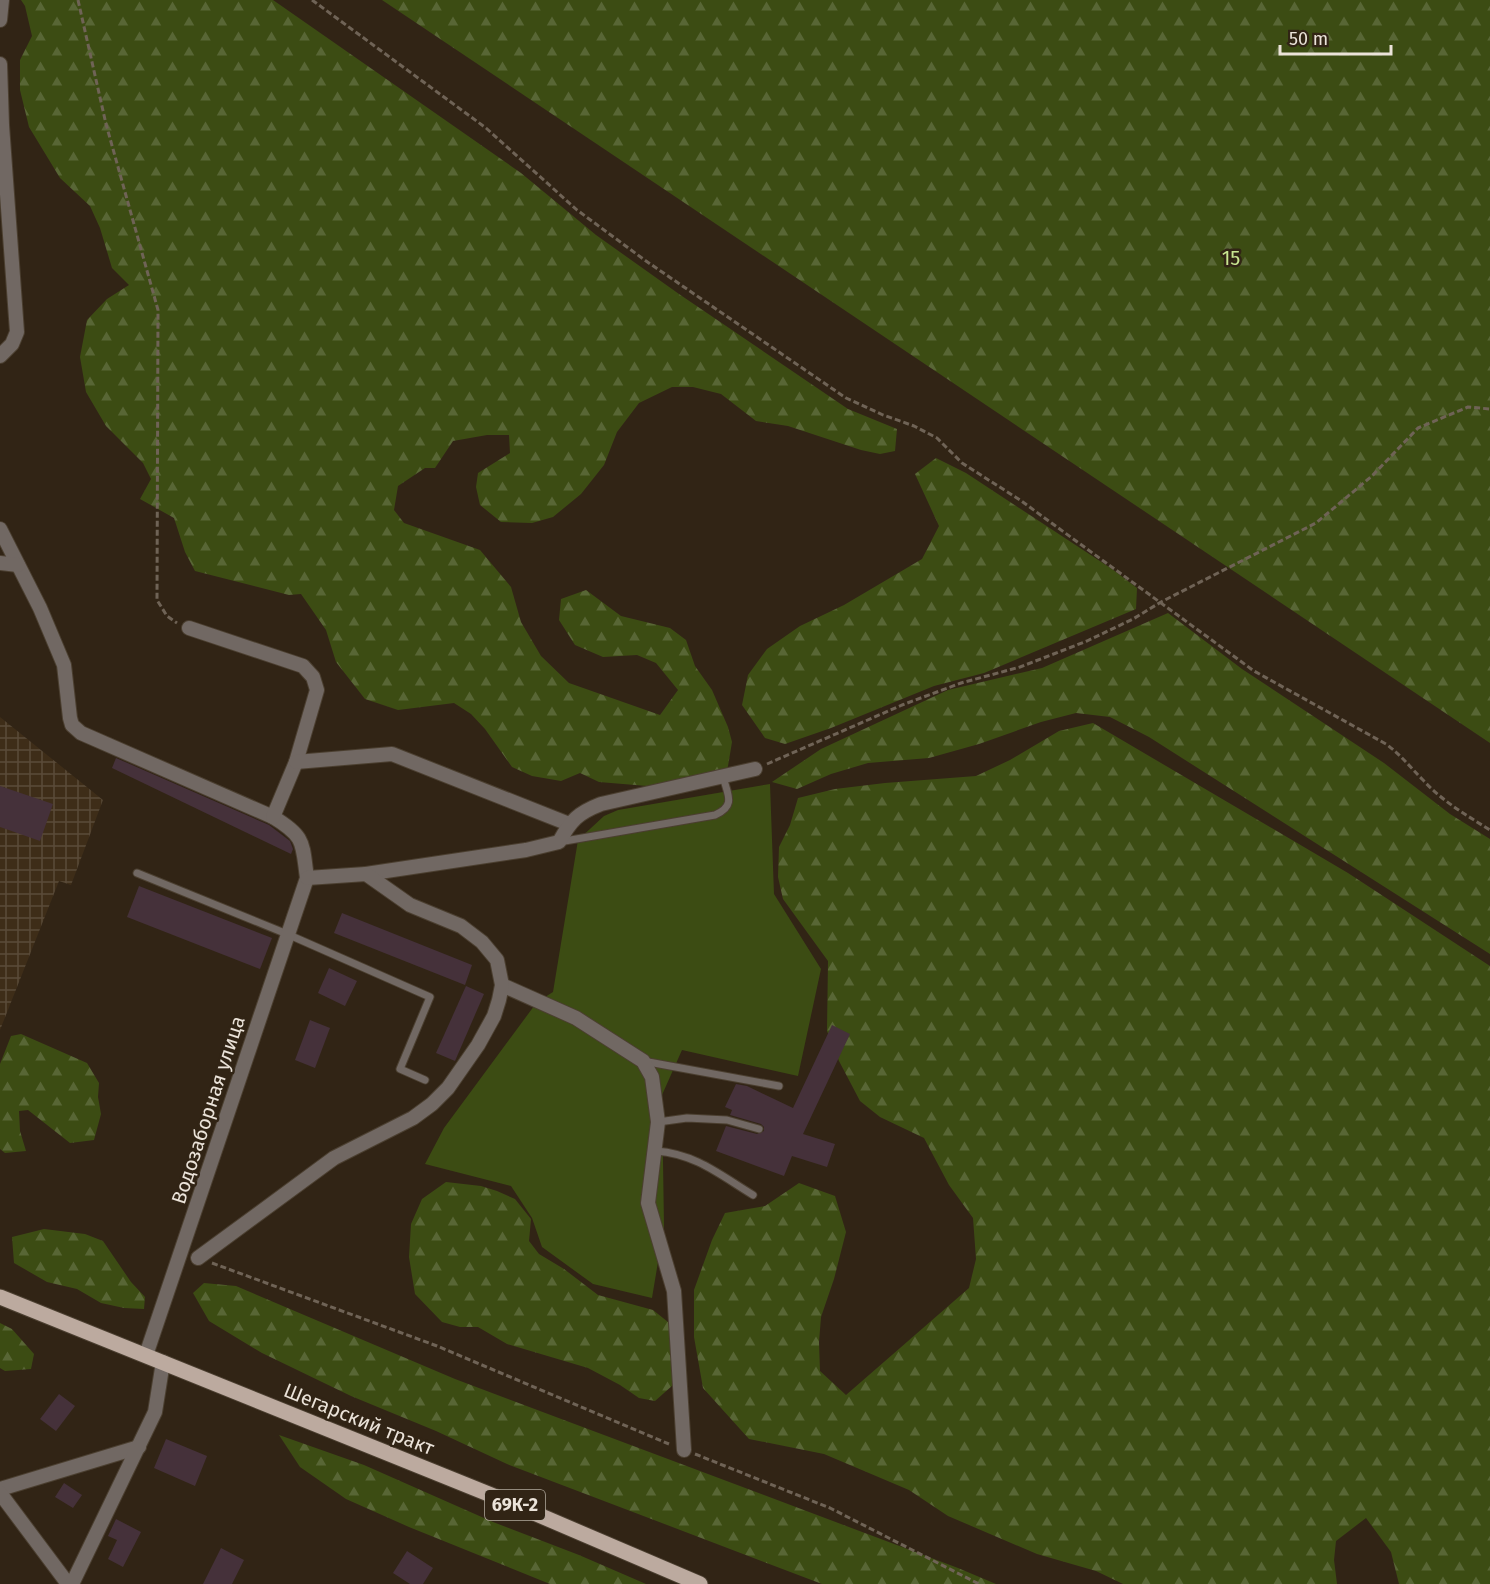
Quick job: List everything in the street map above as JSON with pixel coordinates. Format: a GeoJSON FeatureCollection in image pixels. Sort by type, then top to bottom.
{"type":"FeatureCollection","features":[{"type":"Feature","properties":{"kind":"main road","name":"Шегарский тракт"},"geometry":{"type":"LineString","coordinates":[[0,1297],[506,1501],[700,1584]]}},
{"type":"Feature","properties":{"kind":"street"},"geometry":{"type":"LineString","coordinates":[[0,20],[2,0]]}},
{"type":"Feature","properties":{"kind":"street"},"geometry":{"type":"LineString","coordinates":[[0,64],[2,125],[16,311],[15,338],[0,356]]}},
{"type":"Feature","properties":{"kind":"street"},"geometry":{"type":"LineString","coordinates":[[0,529],[40,608],[64,665],[70,718],[76,730],[273,817],[293,829],[302,841],[307,878],[366,874],[526,850],[560,842],[569,824],[583,812],[601,804],[754,769]]}},
{"type":"Feature","properties":{"kind":"street"},"geometry":{"type":"LineString","coordinates":[[0,563],[18,565]]}},
{"type":"Feature","properties":{"kind":"street"},"geometry":{"type":"LineString","coordinates":[[189,628],[303,666],[313,677],[317,690],[296,762],[273,817]]}},
{"type":"Feature","properties":{"kind":"street"},"geometry":{"type":"LineString","coordinates":[[296,762],[392,754],[569,824]]}},
{"type":"Feature","properties":{"kind":"street"},"geometry":{"type":"LineString","coordinates":[[198,1258],[334,1158],[413,1118],[432,1104],[448,1088],[478,1045],[494,1016],[502,985],[497,960],[482,942],[461,926],[410,905],[366,874]]}},
{"type":"Feature","properties":{"kind":"street","name":"Водозаборная улица"},"geometry":{"type":"LineString","coordinates":[[146,1355],[307,878]]}},
{"type":"Feature","properties":{"kind":"street"},"geometry":{"type":"LineString","coordinates":[[502,985],[576,1018],[643,1061],[652,1077],[658,1122],[648,1203],[674,1291],[684,1450]]}},
{"type":"Feature","properties":{"kind":"street"},"geometry":{"type":"LineString","coordinates":[[139,1447],[0,1491],[70,1584],[139,1447],[156,1412],[164,1362]]}},
{"type":"Feature","properties":{"kind":"lane"},"geometry":{"type":"LineString","coordinates":[[560,842],[715,816],[725,811],[729,801],[723,777]]}},
{"type":"Feature","properties":{"kind":"lane"},"geometry":{"type":"LineString","coordinates":[[137,873],[287,934],[430,997],[400,1069],[425,1080]]}},
{"type":"Feature","properties":{"kind":"lane"},"geometry":{"type":"LineString","coordinates":[[643,1061],[779,1086]]}},
{"type":"Feature","properties":{"kind":"lane"},"geometry":{"type":"LineString","coordinates":[[658,1122],[687,1118],[727,1120],[759,1129]]}},
{"type":"Feature","properties":{"kind":"lane"},"geometry":{"type":"LineString","coordinates":[[656,1150],[676,1152],[693,1158],[753,1195]]}},
{"type":"Feature","properties":{"kind":"path"},"geometry":{"type":"LineString","coordinates":[[78,0],[106,124],[158,310],[157,600],[167,616],[176,623],[189,628]]}},
{"type":"Feature","properties":{"kind":"path"},"geometry":{"type":"LineString","coordinates":[[312,0],[486,128],[577,210],[646,261],[846,398],[937,438],[962,463],[990,483],[1020,500],[1254,671],[1386,744],[1406,760],[1423,780],[1454,807],[1490,830]]}},
{"type":"Feature","properties":{"kind":"path"},"geometry":{"type":"LineString","coordinates":[[754,769],[902,705],[961,683],[1020,667],[1133,619],[1161,602],[1316,523],[1372,476],[1418,428],[1468,407],[1490,409]]}},
{"type":"Feature","properties":{"kind":"path"},"geometry":{"type":"LineString","coordinates":[[198,1258],[437,1346],[684,1450],[830,1508],[979,1584]]}},
{"type":"Feature","properties":{"kind":"shaded area"},"geometry":{"type":"Polygon","coordinates":[[[0,717],[103,800],[71,885],[59,881],[0,1030],[0,717]]]}},
{"type":"Feature","properties":{"kind":"green space"},"geometry":{"type":"Polygon","coordinates":[[[21,0],[273,0],[521,173],[596,235],[679,294],[848,409],[897,429],[895,451],[880,454],[788,426],[756,421],[721,394],[693,387],[672,387],[639,403],[617,432],[604,465],[581,494],[553,517],[532,523],[501,522],[480,505],[476,487],[478,473],[510,453],[509,435],[487,435],[453,441],[435,468],[425,468],[398,486],[394,510],[404,523],[480,550],[511,587],[521,622],[541,656],[569,683],[660,715],[678,690],[656,663],[637,655],[603,657],[575,645],[559,620],[561,599],[586,590],[621,616],[670,628],[686,640],[695,666],[712,690],[728,727],[732,742],[727,772],[671,788],[599,782],[580,773],[561,781],[532,776],[512,767],[485,729],[471,714],[454,703],[398,710],[365,699],[336,662],[326,630],[301,594],[289,595],[195,571],[185,552],[174,518],[140,499],[151,479],[143,463],[106,426],[86,392],[80,357],[87,320],[107,299],[129,285],[112,268],[100,228],[90,206],[60,178],[29,127],[20,90],[20,60],[32,36],[25,6],[21,0]]]}},
{"type":"Feature","properties":{"kind":"green space","name":"15"},"geometry":{"type":"Polygon","coordinates":[[[382,0],[1490,0],[1490,743],[382,0]]]}},
{"type":"Feature","properties":{"kind":"green space"},"geometry":{"type":"Polygon","coordinates":[[[936,458],[966,473],[1112,569],[1137,588],[1136,609],[984,673],[934,686],[785,744],[765,738],[742,705],[748,675],[767,649],[800,626],[844,605],[922,559],[939,526],[915,474],[936,458]]]}},
{"type":"Feature","properties":{"kind":"green space"},"geometry":{"type":"Polygon","coordinates":[[[1168,613],[1242,669],[1384,763],[1450,814],[1490,839],[1490,954],[1149,737],[1110,717],[1076,713],[929,758],[868,763],[831,774],[797,789],[772,782],[821,749],[948,690],[1042,668],[1168,613]]]}},
{"type":"Feature","properties":{"kind":"green space"},"geometry":{"type":"Polygon","coordinates":[[[1093,723],[1348,873],[1490,966],[1490,1584],[1399,1584],[1391,1552],[1366,1518],[1336,1541],[1334,1560],[1337,1584],[1123,1584],[1096,1571],[1037,1554],[948,1516],[909,1490],[824,1454],[749,1439],[703,1388],[694,1337],[694,1290],[712,1240],[725,1213],[765,1206],[799,1183],[835,1196],[846,1232],[821,1317],[820,1371],[846,1395],[969,1288],[976,1259],[973,1218],[949,1185],[924,1138],[880,1117],[860,1101],[839,1061],[827,1031],[828,961],[783,899],[778,877],[779,847],[790,825],[798,798],[835,789],[976,776],[1010,760],[1059,731],[1093,723]]]}},
{"type":"Feature","properties":{"kind":"green space"},"geometry":{"type":"Polygon","coordinates":[[[770,784],[774,894],[821,969],[798,1076],[682,1050],[662,1095],[664,1226],[652,1298],[593,1284],[542,1247],[532,1218],[511,1186],[425,1164],[444,1128],[537,1002],[553,992],[578,840],[604,816],[618,810],[770,784]]]}},
{"type":"Feature","properties":{"kind":"green space"},"geometry":{"type":"Polygon","coordinates":[[[21,1034],[87,1063],[99,1083],[98,1097],[101,1114],[94,1140],[70,1143],[28,1110],[19,1111],[20,1131],[26,1151],[5,1153],[0,1149],[0,1064],[11,1036],[21,1034]]]}},
{"type":"Feature","properties":{"kind":"green space"},"geometry":{"type":"Polygon","coordinates":[[[446,1182],[481,1186],[515,1199],[531,1219],[529,1241],[539,1254],[564,1269],[598,1295],[653,1310],[678,1330],[685,1352],[673,1385],[655,1401],[639,1398],[588,1368],[507,1344],[478,1327],[460,1327],[442,1322],[415,1294],[409,1257],[411,1224],[422,1199],[446,1182]]]}},
{"type":"Feature","properties":{"kind":"green space"},"geometry":{"type":"Polygon","coordinates":[[[44,1229],[85,1234],[103,1241],[131,1282],[145,1297],[144,1309],[101,1303],[77,1289],[47,1282],[14,1263],[12,1237],[44,1229]]]}},
{"type":"Feature","properties":{"kind":"green space"},"geometry":{"type":"Polygon","coordinates":[[[204,1283],[236,1286],[455,1379],[996,1584],[822,1584],[507,1464],[436,1431],[351,1396],[262,1353],[209,1321],[193,1293],[204,1283]]]}},
{"type":"Feature","properties":{"kind":"green space"},"geometry":{"type":"Polygon","coordinates":[[[0,1323],[12,1329],[34,1354],[31,1369],[5,1371],[0,1368],[0,1323]]]}},
{"type":"Feature","properties":{"kind":"green space"},"geometry":{"type":"Polygon","coordinates":[[[279,1435],[364,1465],[493,1522],[646,1584],[550,1584],[409,1527],[346,1499],[300,1467],[279,1435]]]}},
{"type":"Feature","properties":{"kind":"building"},"geometry":{"type":"Polygon","coordinates":[[[116,758],[269,825],[290,841],[293,849],[291,854],[112,768],[116,758]]]}},
{"type":"Feature","properties":{"kind":"building"},"geometry":{"type":"Polygon","coordinates":[[[0,786],[53,804],[40,841],[0,827],[0,786]]]}},
{"type":"Feature","properties":{"kind":"building"},"geometry":{"type":"Polygon","coordinates":[[[139,886],[272,938],[260,969],[127,917],[139,886]]]}},
{"type":"Feature","properties":{"kind":"building"},"geometry":{"type":"Polygon","coordinates":[[[342,913],[472,965],[465,985],[334,933],[342,913]]]}},
{"type":"Feature","properties":{"kind":"building"},"geometry":{"type":"Polygon","coordinates":[[[329,968],[357,981],[345,1006],[318,993],[329,968]]]}},
{"type":"Feature","properties":{"kind":"building"},"geometry":{"type":"Polygon","coordinates":[[[466,986],[484,994],[455,1061],[436,1053],[466,986]]]}},
{"type":"Feature","properties":{"kind":"building"},"geometry":{"type":"Polygon","coordinates":[[[310,1020],[330,1028],[315,1068],[295,1060],[310,1020]]]}},
{"type":"Feature","properties":{"kind":"building"},"geometry":{"type":"Polygon","coordinates":[[[832,1025],[850,1034],[803,1134],[835,1144],[827,1167],[792,1156],[784,1176],[716,1151],[726,1126],[757,1134],[764,1131],[761,1124],[730,1115],[732,1110],[725,1107],[736,1084],[747,1086],[793,1108],[832,1025]]]}},
{"type":"Feature","properties":{"kind":"building"},"geometry":{"type":"Polygon","coordinates":[[[59,1394],[75,1406],[56,1431],[40,1419],[59,1394]]]}},
{"type":"Feature","properties":{"kind":"building"},"geometry":{"type":"Polygon","coordinates":[[[166,1439],[207,1456],[195,1486],[154,1468],[166,1439]]]}},
{"type":"Feature","properties":{"kind":"building"},"geometry":{"type":"Polygon","coordinates":[[[64,1483],[82,1495],[73,1508],[55,1497],[64,1483]]]}},
{"type":"Feature","properties":{"kind":"building"},"geometry":{"type":"Polygon","coordinates":[[[116,1519],[141,1532],[123,1567],[108,1559],[117,1540],[108,1536],[116,1519]]]}},
{"type":"Feature","properties":{"kind":"building"},"geometry":{"type":"Polygon","coordinates":[[[221,1548],[244,1560],[232,1584],[203,1584],[221,1548]]]}},
{"type":"Feature","properties":{"kind":"building"},"geometry":{"type":"Polygon","coordinates":[[[407,1551],[433,1568],[423,1584],[410,1584],[393,1573],[407,1551]]]}}]}
